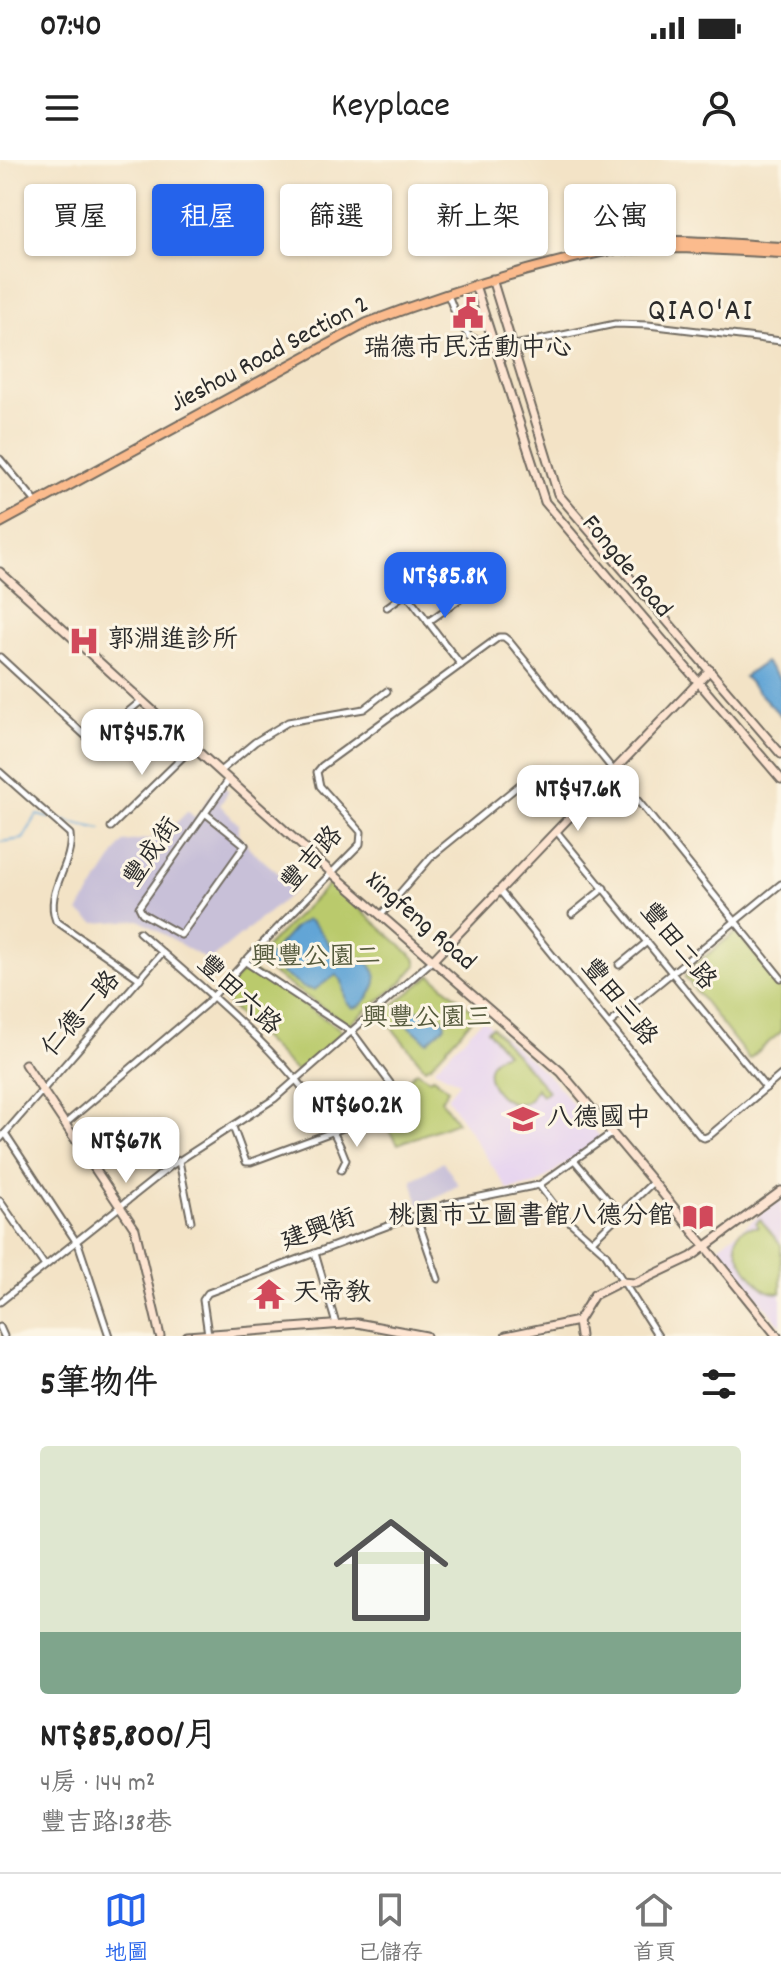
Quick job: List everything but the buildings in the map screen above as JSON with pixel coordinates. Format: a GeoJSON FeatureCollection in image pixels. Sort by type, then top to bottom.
{"type":"FeatureCollection","features":[{"type":"Feature","properties":{"kind":"main road","name":"Jieshou Road Section 2"},"geometry":{"type":"LineString","coordinates":[[0,523],[367,323],[448,294],[492,279],[610,250],[781,250]]}},
{"type":"Feature","properties":{"kind":"main road","name":"Fongde Road"},"geometry":{"type":"LineString","coordinates":[[492,279],[558,494],[781,754]]}},
{"type":"Feature","properties":{"kind":"main road","name":"Fongde Road"},"geometry":{"type":"LineString","coordinates":[[475,285],[545,502],[781,779]]}},
{"type":"Feature","properties":{"kind":"main road","name":"Xingfeng Road"},"geometry":{"type":"LineString","coordinates":[[0,572],[332,873],[561,1072],[777,1336]]}},
{"type":"Feature","properties":{"kind":"main road"},"geometry":{"type":"LineString","coordinates":[[433,960],[710,670]]}},
{"type":"Feature","properties":{"kind":"main road"},"geometry":{"type":"LineString","coordinates":[[25,1064],[122,1206],[140,1240],[160,1336]]}},
{"type":"Feature","properties":{"kind":"main road"},"geometry":{"type":"LineString","coordinates":[[580,1336],[578,1321],[594,1295],[617,1283],[636,1283],[706,1247],[781,1191]]}},
{"type":"Feature","properties":{"kind":"main road"},"geometry":{"type":"LineString","coordinates":[[506,1336],[578,1321]]}},
{"type":"Feature","properties":{"kind":"main road"},"geometry":{"type":"LineString","coordinates":[[187,1336],[336,1324],[370,1324],[393,1332],[426,1336]]}},
{"type":"Feature","properties":{"kind":"street"},"geometry":{"type":"LineString","coordinates":[[448,294],[459,323],[469,336],[496,349],[615,324],[781,341]]}},
{"type":"Feature","properties":{"kind":"street"},"geometry":{"type":"LineString","coordinates":[[0,459],[37,503]]}},
{"type":"Feature","properties":{"kind":"street"},"geometry":{"type":"LineString","coordinates":[[387,607],[444,566]]}},
{"type":"Feature","properties":{"kind":"street"},"geometry":{"type":"LineString","coordinates":[[428,622],[492,576]]}},
{"type":"Feature","properties":{"kind":"street"},"geometry":{"type":"LineString","coordinates":[[406,593],[461,665]]}},
{"type":"Feature","properties":{"kind":"street","name":"豐吉路"},"geometry":{"type":"LineString","coordinates":[[65,1124],[212,997],[360,844],[363,837],[361,832],[320,786],[317,772],[322,766],[494,640],[504,637],[556,696],[614,771]]}},
{"type":"Feature","properties":{"kind":"street"},"geometry":{"type":"LineString","coordinates":[[0,657],[92,742],[141,701]]}},
{"type":"Feature","properties":{"kind":"street"},"geometry":{"type":"LineString","coordinates":[[220,771],[255,742],[288,722],[364,709],[387,691]]}},
{"type":"Feature","properties":{"kind":"street"},"geometry":{"type":"LineString","coordinates":[[111,827],[193,747]]}},
{"type":"Feature","properties":{"kind":"street"},"geometry":{"type":"LineString","coordinates":[[614,771],[781,978]]}},
{"type":"Feature","properties":{"kind":"street"},"geometry":{"type":"LineString","coordinates":[[0,772],[70,834],[71,841],[52,902],[56,921],[140,979]]}},
{"type":"Feature","properties":{"kind":"street"},"geometry":{"type":"LineString","coordinates":[[381,915],[432,856],[534,773]]}},
{"type":"Feature","properties":{"kind":"street","name":"豐成街"},"geometry":{"type":"LineString","coordinates":[[205,813],[245,845],[181,935],[142,913],[139,907],[205,813],[229,779]]}},
{"type":"Feature","properties":{"kind":"street","name":"豐田二路"},"geometry":{"type":"LineString","coordinates":[[557,832],[766,1088]]}},
{"type":"Feature","properties":{"kind":"street"},"geometry":{"type":"LineString","coordinates":[[609,1024],[781,884]]}},
{"type":"Feature","properties":{"kind":"street"},"geometry":{"type":"LineString","coordinates":[[572,914],[604,888]]}},
{"type":"Feature","properties":{"kind":"street","name":"豐田三路"},"geometry":{"type":"LineString","coordinates":[[500,891],[700,1136],[705,1137],[766,1088]]}},
{"type":"Feature","properties":{"kind":"street","name":"豐田六路"},"geometry":{"type":"LineString","coordinates":[[139,932],[212,997],[296,1080],[334,1132]]}},
{"type":"Feature","properties":{"kind":"street"},"geometry":{"type":"LineString","coordinates":[[619,965],[647,942]]}},
{"type":"Feature","properties":{"kind":"street","name":"仁德一路"},"geometry":{"type":"LineString","coordinates":[[0,1139],[162,953]]}},
{"type":"Feature","properties":{"kind":"street"},"geometry":{"type":"LineString","coordinates":[[0,1302],[179,1161],[261,1109],[353,1033],[433,960]]}},
{"type":"Feature","properties":{"kind":"street"},"geometry":{"type":"LineString","coordinates":[[233,1127],[241,1153],[248,1162],[334,1132],[367,1110],[393,1087],[353,1033],[244,961]]}},
{"type":"Feature","properties":{"kind":"street"},"geometry":{"type":"LineString","coordinates":[[766,1088],[781,1075]]}},
{"type":"Feature","properties":{"kind":"street"},"geometry":{"type":"LineString","coordinates":[[334,1132],[346,1160],[341,1170]]}},
{"type":"Feature","properties":{"kind":"street"},"geometry":{"type":"LineString","coordinates":[[5,1133],[77,1242],[109,1336]]}},
{"type":"Feature","properties":{"kind":"street","name":"建興街"},"geometry":{"type":"LineString","coordinates":[[209,1335],[203,1300],[205,1294],[446,1204],[539,1185],[612,1133]]}},
{"type":"Feature","properties":{"kind":"street"},"geometry":{"type":"LineString","coordinates":[[179,1161],[191,1221]]}},
{"type":"Feature","properties":{"kind":"street"},"geometry":{"type":"LineString","coordinates":[[575,1161],[619,1213]]}},
{"type":"Feature","properties":{"kind":"street"},"geometry":{"type":"LineString","coordinates":[[593,1240],[653,1182]]}},
{"type":"Feature","properties":{"kind":"street"},"geometry":{"type":"LineString","coordinates":[[539,1185],[562,1215],[605,1253],[658,1336]]}},
{"type":"Feature","properties":{"kind":"street"},"geometry":{"type":"LineString","coordinates":[[0,1201],[45,1266]]}},
{"type":"Feature","properties":{"kind":"street"},"geometry":{"type":"LineString","coordinates":[[416,1215],[438,1279]]}},
{"type":"Feature","properties":{"kind":"street"},"geometry":{"type":"LineString","coordinates":[[315,1253],[336,1324]]}},
{"type":"Feature","properties":{"kind":"street"},"geometry":{"type":"LineString","coordinates":[[0,1327],[4,1336]]}},
{"type":"Feature","properties":{"kind":"shaded area"},"geometry":{"type":"Polygon","coordinates":[[[219,783],[229,791],[220,805],[238,824],[238,832],[250,849],[297,889],[209,961],[139,920],[95,923],[78,912],[123,842],[162,837],[188,811],[195,818],[219,783]]]}},
{"type":"Feature","properties":{"kind":"shaded area","name":"八德國中"},"geometry":{"type":"Polygon","coordinates":[[[483,1019],[552,1079],[601,1138],[537,1184],[508,1190],[447,1097],[459,1082],[434,1069],[483,1019]]]}},
{"type":"Feature","properties":{"kind":"shaded area"},"geometry":{"type":"Polygon","coordinates":[[[443,1162],[459,1185],[419,1206],[412,1180],[443,1162]]]}},
{"type":"Feature","properties":{"kind":"shaded area"},"geometry":{"type":"Polygon","coordinates":[[[781,1199],[781,1325],[718,1252],[720,1245],[781,1199]]]}},
{"type":"Feature","properties":{"kind":"green space","name":"興豐公園二"},"geometry":{"type":"Polygon","coordinates":[[[330,883],[415,958],[417,965],[401,983],[348,1025],[253,960],[330,883]]]}},
{"type":"Feature","properties":{"kind":"green space"},"geometry":{"type":"Polygon","coordinates":[[[736,932],[781,986],[781,1032],[749,1059],[685,977],[692,967],[736,932]]]}},
{"type":"Feature","properties":{"kind":"green space"},"geometry":{"type":"Polygon","coordinates":[[[247,967],[340,1029],[341,1033],[335,1039],[296,1072],[221,997],[247,967]]]}},
{"type":"Feature","properties":{"kind":"green space","name":"興豐公園三"},"geometry":{"type":"Polygon","coordinates":[[[431,975],[477,1014],[425,1068],[381,1015],[431,975]]]}},
{"type":"Feature","properties":{"kind":"green space"},"geometry":{"type":"Polygon","coordinates":[[[492,1027],[548,1091],[542,1095],[536,1088],[530,1100],[519,1103],[509,1101],[493,1087],[489,1067],[506,1053],[487,1030],[492,1027]]]}},
{"type":"Feature","properties":{"kind":"green space"},"geometry":{"type":"Polygon","coordinates":[[[417,1071],[429,1079],[433,1077],[448,1089],[441,1100],[457,1122],[398,1144],[374,1110],[417,1071]]]}},
{"type":"Feature","properties":{"kind":"green space"},"geometry":{"type":"Polygon","coordinates":[[[760,1219],[781,1245],[781,1293],[770,1292],[761,1286],[739,1255],[736,1244],[738,1235],[744,1229],[758,1227],[756,1223],[760,1219]]]}},
{"type":"Feature","properties":{"kind":"water"},"geometry":{"type":"Polygon","coordinates":[[[765,662],[781,680],[781,716],[744,677],[765,662]]]}},
{"type":"Feature","properties":{"kind":"water"},"geometry":{"type":"Polygon","coordinates":[[[307,920],[317,927],[343,960],[349,964],[364,959],[374,971],[374,988],[360,1006],[353,1008],[346,1002],[342,981],[336,975],[314,990],[304,988],[264,961],[295,927],[307,920]]]}},
{"type":"Feature","properties":{"kind":"water"},"geometry":{"type":"Polygon","coordinates":[[[401,1007],[439,1015],[445,1026],[427,1042],[398,1016],[397,1010],[401,1007]]]}},
{"type":"Feature","properties":{"kind":"waterway"},"geometry":{"type":"LineString","coordinates":[[0,842],[23,839],[37,815],[49,818]]}},
{"type":"Feature","properties":{"kind":"waterway"},"geometry":{"type":"LineString","coordinates":[[55,819],[101,829]]}},
{"type":"Feature","properties":{"kind":"place","name":"瑞德市民活動中心"},"geometry":{"type":"Point","coordinates":[468,313]}},
{"type":"Feature","properties":{"kind":"place","name":"郭淵進診所"},"geometry":{"type":"Point","coordinates":[84,641]}},
{"type":"Feature","properties":{"kind":"place","name":"八德國中"},"geometry":{"type":"Point","coordinates":[523,1119]}},
{"type":"Feature","properties":{"kind":"place","name":"桃園市立圖書館八德分館"},"geometry":{"type":"Point","coordinates":[698,1217]}},
{"type":"Feature","properties":{"kind":"place","name":"天帝教"},"geometry":{"type":"Point","coordinates":[269,1294]}},
{"type":"Feature","properties":{"kind":"district","name":"QIAO'AI"},"geometry":{"type":"Point","coordinates":[701,313]}}]}
